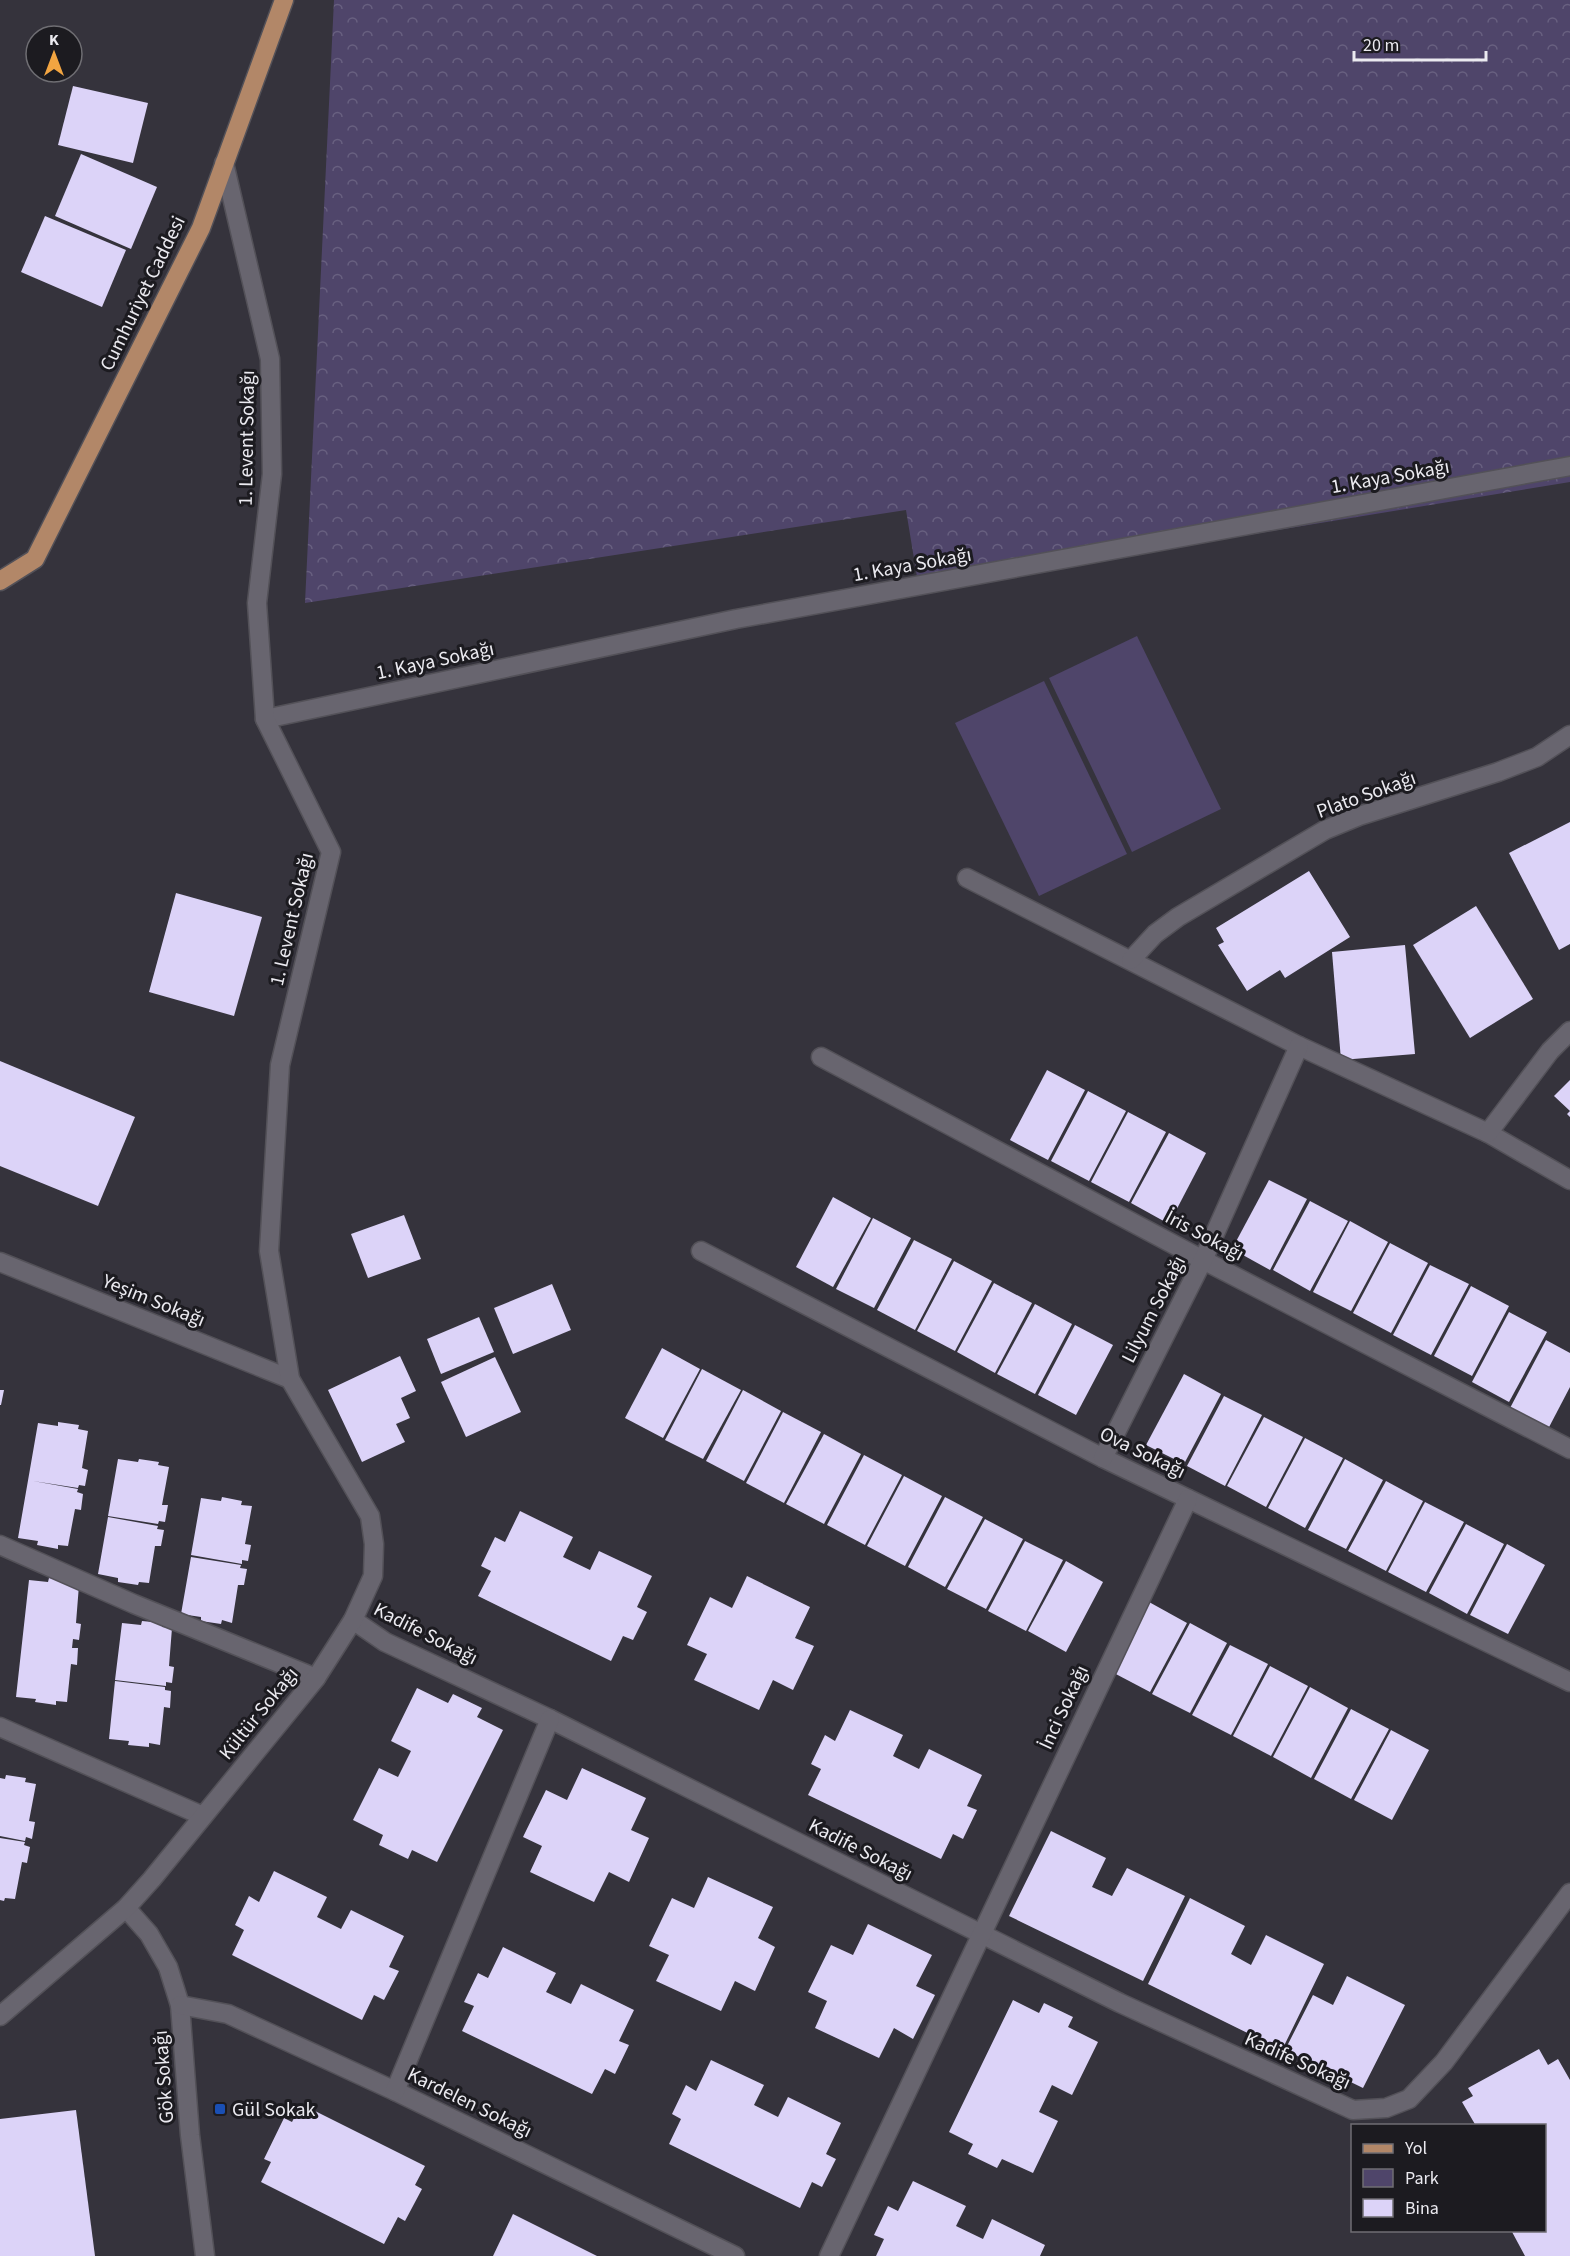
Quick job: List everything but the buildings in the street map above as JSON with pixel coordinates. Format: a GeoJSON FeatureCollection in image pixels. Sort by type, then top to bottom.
{"type":"FeatureCollection","features":[{"type":"Feature","properties":{"kind":"main road","name":"Cumhuriyet Caddesi"},"geometry":{"type":"LineString","coordinates":[[0,581],[35,559],[201,228],[284,0]]}},
{"type":"Feature","properties":{"kind":"street","name":"1. Levent Sokağı"},"geometry":{"type":"LineString","coordinates":[[224,163],[270,360],[272,474],[257,603],[265,719],[331,852],[280,1065],[269,1251],[290,1379]]}},
{"type":"Feature","properties":{"kind":"street","name":"1. Kaya Sokağı"},"geometry":{"type":"LineString","coordinates":[[265,719],[736,619],[1570,466]]}},
{"type":"Feature","properties":{"kind":"street","name":"Plato Sokağı"},"geometry":{"type":"LineString","coordinates":[[1131,960],[1155,934],[1178,917],[1325,830],[1359,816],[1403,804],[1518,765],[1537,757],[1570,735]]}},
{"type":"Feature","properties":{"kind":"street"},"geometry":{"type":"LineString","coordinates":[[967,878],[1299,1046],[1488,1133],[1570,1180]]}},
{"type":"Feature","properties":{"kind":"street"},"geometry":{"type":"LineString","coordinates":[[1488,1133],[1550,1052],[1570,1030]]}},
{"type":"Feature","properties":{"kind":"street","name":"Lilyum Sokağı"},"geometry":{"type":"LineString","coordinates":[[1103,1458],[1203,1260],[1299,1046]]}},
{"type":"Feature","properties":{"kind":"street","name":"İris Sokağı"},"geometry":{"type":"LineString","coordinates":[[821,1057],[1203,1260],[1570,1449]]}},
{"type":"Feature","properties":{"kind":"street","name":"Ova Sokağı"},"geometry":{"type":"LineString","coordinates":[[701,1251],[1103,1458],[1570,1682]]}},
{"type":"Feature","properties":{"kind":"street","name":"Yeşim Sokağı"},"geometry":{"type":"LineString","coordinates":[[0,1262],[290,1379]]}},
{"type":"Feature","properties":{"kind":"street","name":"Kültür Sokağı"},"geometry":{"type":"LineString","coordinates":[[0,2016],[126,1908],[316,1678],[353,1620],[373,1576],[374,1544],[370,1516],[290,1379]]}},
{"type":"Feature","properties":{"kind":"street","name":"İnci Sokağı"},"geometry":{"type":"LineString","coordinates":[[829,2256],[1188,1499]]}},
{"type":"Feature","properties":{"kind":"street"},"geometry":{"type":"LineString","coordinates":[[0,1545],[134,1604],[316,1678]]}},
{"type":"Feature","properties":{"kind":"street","name":"Kadife Sokağı"},"geometry":{"type":"LineString","coordinates":[[353,1620],[385,1642],[550,1719],[1120,2003],[1353,2110],[1386,2108],[1409,2099],[1444,2062],[1570,1893]]}},
{"type":"Feature","properties":{"kind":"street"},"geometry":{"type":"LineString","coordinates":[[395,2091],[550,1719]]}},
{"type":"Feature","properties":{"kind":"street"},"geometry":{"type":"LineString","coordinates":[[0,1726],[203,1816]]}},
{"type":"Feature","properties":{"kind":"street","name":"Gök Sokağı"},"geometry":{"type":"LineString","coordinates":[[126,1908],[149,1934],[168,1967],[180,2005],[190,2135],[205,2256]]}},
{"type":"Feature","properties":{"kind":"street","name":"Kardelen Sokağı"},"geometry":{"type":"LineString","coordinates":[[180,2005],[228,2014],[395,2091],[735,2256]]}},
{"type":"Feature","properties":{"kind":"green space"},"geometry":{"type":"Polygon","coordinates":[[[334,0],[1570,0],[1570,482],[919,589],[906,510],[305,603],[334,0]]]}},
{"type":"Feature","properties":{"kind":"green space"},"geometry":{"type":"Polygon","coordinates":[[[1137,636],[1221,809],[1132,852],[1049,678],[1137,636]]]}},
{"type":"Feature","properties":{"kind":"green space"},"geometry":{"type":"Polygon","coordinates":[[[1044,681],[1127,854],[1039,896],[955,723],[1044,681]]]}},
{"type":"Feature","properties":{"kind":"place","name":"Gül Sokak"},"geometry":{"type":"Point","coordinates":[220,2109]}}]}
